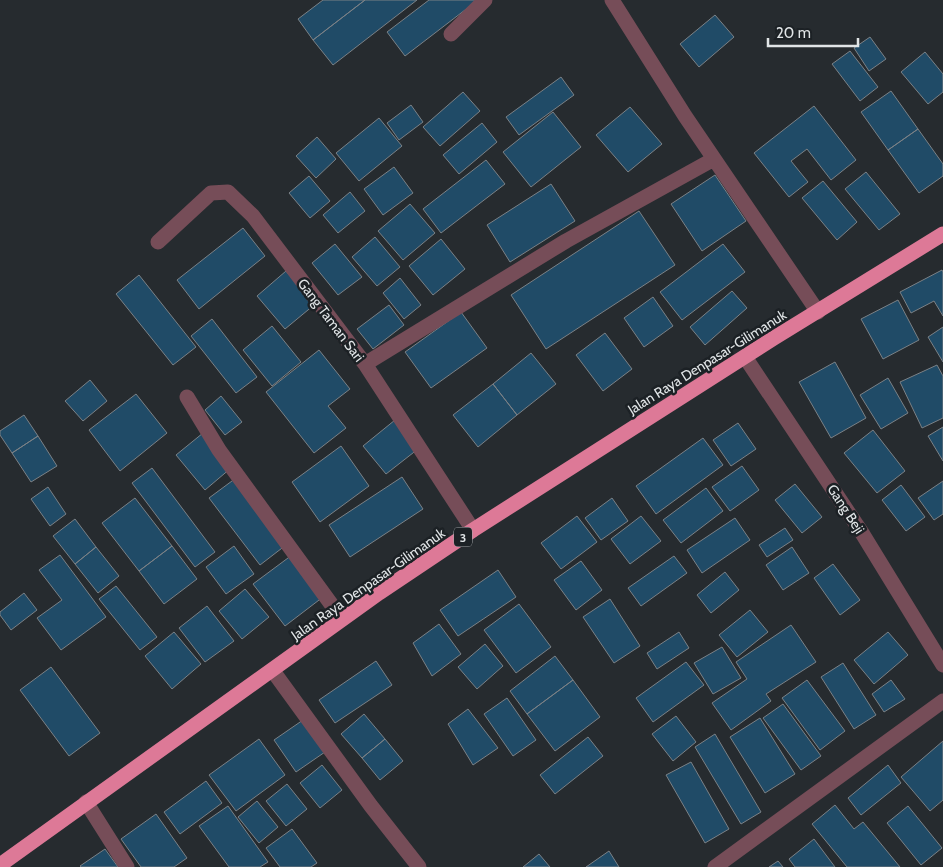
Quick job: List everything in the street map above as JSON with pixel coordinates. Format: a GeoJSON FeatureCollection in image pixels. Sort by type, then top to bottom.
{"type":"FeatureCollection","features":[{"type":"Feature","properties":{"kind":"highway","name":"Jalan Raya Denpasar-Gilimanuk"},"geometry":{"type":"LineString","coordinates":[[0,865],[342,619],[473,530],[943,234]]}},
{"type":"Feature","properties":{"kind":"street"},"geometry":{"type":"LineString","coordinates":[[451,34],[485,0]]}},
{"type":"Feature","properties":{"kind":"street"},"geometry":{"type":"LineString","coordinates":[[612,0],[714,159],[818,312]]}},
{"type":"Feature","properties":{"kind":"street"},"geometry":{"type":"LineString","coordinates":[[365,364],[566,242],[714,159]]}},
{"type":"Feature","properties":{"kind":"street","name":"Gang Taman Sari"},"geometry":{"type":"LineString","coordinates":[[158,242],[211,193],[228,192],[253,216],[365,364],[473,530]]}},
{"type":"Feature","properties":{"kind":"street","name":"Gang Beji"},"geometry":{"type":"LineString","coordinates":[[745,357],[862,533],[943,664]]}},
{"type":"Feature","properties":{"kind":"street"},"geometry":{"type":"LineString","coordinates":[[187,397],[219,450],[342,619]]}},
{"type":"Feature","properties":{"kind":"street"},"geometry":{"type":"LineString","coordinates":[[273,670],[371,806],[419,867]]}},
{"type":"Feature","properties":{"kind":"street"},"geometry":{"type":"LineString","coordinates":[[715,867],[943,701]]}},
{"type":"Feature","properties":{"kind":"street"},"geometry":{"type":"LineString","coordinates":[[86,802],[126,867]]}},
{"type":"Feature","properties":{"kind":"building"},"geometry":{"type":"Polygon","coordinates":[[[323,0],[365,0],[313,40],[298,19],[323,0]]]}},
{"type":"Feature","properties":{"kind":"building"},"geometry":{"type":"Polygon","coordinates":[[[365,0],[417,0],[333,65],[313,40],[365,0]]]}},
{"type":"Feature","properties":{"kind":"building"},"geometry":{"type":"Polygon","coordinates":[[[429,0],[478,0],[405,56],[387,32],[429,0]]]}},
{"type":"Feature","properties":{"kind":"building"},"geometry":{"type":"Polygon","coordinates":[[[715,15],[734,37],[699,67],[680,44],[715,15]]]}},
{"type":"Feature","properties":{"kind":"building"},"geometry":{"type":"Polygon","coordinates":[[[870,37],[886,59],[869,71],[854,48],[870,37]]]}},
{"type":"Feature","properties":{"kind":"building"},"geometry":{"type":"Polygon","coordinates":[[[850,51],[878,87],[860,101],[832,64],[850,51]]]}},
{"type":"Feature","properties":{"kind":"building"},"geometry":{"type":"Polygon","coordinates":[[[925,52],[943,74],[943,92],[928,104],[901,72],[925,52]]]}},
{"type":"Feature","properties":{"kind":"building"},"geometry":{"type":"Polygon","coordinates":[[[561,77],[574,95],[519,135],[506,117],[561,77]]]}},
{"type":"Feature","properties":{"kind":"building"},"geometry":{"type":"Polygon","coordinates":[[[891,91],[918,129],[888,150],[861,112],[891,91]]]}},
{"type":"Feature","properties":{"kind":"building"},"geometry":{"type":"Polygon","coordinates":[[[463,92],[480,111],[440,146],[423,127],[463,92]]]}},
{"type":"Feature","properties":{"kind":"building"},"geometry":{"type":"Polygon","coordinates":[[[411,105],[423,122],[399,140],[387,123],[411,105]]]}},
{"type":"Feature","properties":{"kind":"building"},"geometry":{"type":"Polygon","coordinates":[[[814,106],[856,160],[831,180],[807,149],[791,161],[808,182],[789,197],[754,153],[814,106]]]}},
{"type":"Feature","properties":{"kind":"building"},"geometry":{"type":"Polygon","coordinates":[[[630,107],[662,144],[628,172],[596,135],[630,107]]]}},
{"type":"Feature","properties":{"kind":"building"},"geometry":{"type":"Polygon","coordinates":[[[553,112],[581,147],[531,187],[503,152],[553,112]]]}},
{"type":"Feature","properties":{"kind":"building"},"geometry":{"type":"Polygon","coordinates":[[[379,118],[402,146],[359,181],[336,153],[379,118]]]}},
{"type":"Feature","properties":{"kind":"building"},"geometry":{"type":"Polygon","coordinates":[[[482,123],[497,142],[459,174],[443,155],[482,123]]]}},
{"type":"Feature","properties":{"kind":"building"},"geometry":{"type":"Polygon","coordinates":[[[918,129],[943,164],[943,176],[919,193],[888,150],[918,129]]]}},
{"type":"Feature","properties":{"kind":"building"},"geometry":{"type":"Polygon","coordinates":[[[317,137],[336,159],[316,178],[296,156],[317,137]]]}},
{"type":"Feature","properties":{"kind":"building"},"geometry":{"type":"Polygon","coordinates":[[[486,160],[505,184],[441,233],[423,209],[486,160]]]}},
{"type":"Feature","properties":{"kind":"building"},"geometry":{"type":"Polygon","coordinates":[[[394,167],[413,193],[383,215],[364,189],[394,167]]]}},
{"type":"Feature","properties":{"kind":"building"},"geometry":{"type":"Polygon","coordinates":[[[866,172],[900,214],[879,230],[845,189],[866,172]]]}},
{"type":"Feature","properties":{"kind":"building"},"geometry":{"type":"Polygon","coordinates":[[[715,175],[746,221],[702,251],[671,204],[715,175]]]}},
{"type":"Feature","properties":{"kind":"building"},"geometry":{"type":"Polygon","coordinates":[[[309,176],[330,201],[310,218],[289,193],[309,176]]]}},
{"type":"Feature","properties":{"kind":"building"},"geometry":{"type":"Polygon","coordinates":[[[823,181],[857,222],[837,240],[802,198],[823,181]]]}},
{"type":"Feature","properties":{"kind":"building"},"geometry":{"type":"Polygon","coordinates":[[[551,184],[575,221],[510,262],[487,225],[551,184]]]}},
{"type":"Feature","properties":{"kind":"building"},"geometry":{"type":"Polygon","coordinates":[[[350,192],[365,211],[338,233],[323,215],[350,192]]]}},
{"type":"Feature","properties":{"kind":"building"},"geometry":{"type":"Polygon","coordinates":[[[410,204],[435,233],[403,260],[378,231],[410,204]]]}},
{"type":"Feature","properties":{"kind":"building"},"geometry":{"type":"Polygon","coordinates":[[[639,211],[675,265],[546,349],[511,295],[639,211]]]}},
{"type":"Feature","properties":{"kind":"building"},"geometry":{"type":"Polygon","coordinates":[[[243,228],[265,256],[199,309],[177,280],[243,228]]]}},
{"type":"Feature","properties":{"kind":"building"},"geometry":{"type":"Polygon","coordinates":[[[375,237],[400,267],[377,286],[352,257],[375,237]]]}},
{"type":"Feature","properties":{"kind":"building"},"geometry":{"type":"Polygon","coordinates":[[[441,239],[465,269],[433,295],[409,266],[441,239]]]}},
{"type":"Feature","properties":{"kind":"building"},"geometry":{"type":"Polygon","coordinates":[[[335,244],[362,277],[338,295],[312,263],[335,244]]]}},
{"type":"Feature","properties":{"kind":"building"},"geometry":{"type":"Polygon","coordinates":[[[723,244],[745,272],[682,320],[660,292],[723,244]]]}},
{"type":"Feature","properties":{"kind":"building"},"geometry":{"type":"Polygon","coordinates":[[[942,270],[943,316],[934,301],[911,313],[900,292],[942,270]]]}},
{"type":"Feature","properties":{"kind":"building"},"geometry":{"type":"Polygon","coordinates":[[[286,271],[314,305],[285,329],[257,296],[286,271]]]}},
{"type":"Feature","properties":{"kind":"building"},"geometry":{"type":"Polygon","coordinates":[[[139,275],[196,347],[173,365],[116,294],[139,275]]]}},
{"type":"Feature","properties":{"kind":"building"},"geometry":{"type":"Polygon","coordinates":[[[400,278],[421,305],[404,319],[383,293],[400,278]]]}},
{"type":"Feature","properties":{"kind":"building"},"geometry":{"type":"Polygon","coordinates":[[[732,291],[747,308],[705,345],[690,327],[732,291]]]}},
{"type":"Feature","properties":{"kind":"building"},"geometry":{"type":"Polygon","coordinates":[[[653,297],[673,326],[644,347],[624,318],[653,297]]]}},
{"type":"Feature","properties":{"kind":"building"},"geometry":{"type":"Polygon","coordinates":[[[898,300],[919,340],[883,359],[861,319],[898,300]]]}},
{"type":"Feature","properties":{"kind":"building"},"geometry":{"type":"Polygon","coordinates":[[[389,305],[404,325],[373,349],[357,329],[389,305]]]}},
{"type":"Feature","properties":{"kind":"building"},"geometry":{"type":"Polygon","coordinates":[[[461,312],[487,348],[431,388],[405,352],[461,312]]]}},
{"type":"Feature","properties":{"kind":"building"},"geometry":{"type":"Polygon","coordinates":[[[212,319],[257,377],[236,393],[191,336],[212,319]]]}},
{"type":"Feature","properties":{"kind":"building"},"geometry":{"type":"Polygon","coordinates":[[[272,326],[301,362],[272,386],[243,350],[272,326]]]}},
{"type":"Feature","properties":{"kind":"building"},"geometry":{"type":"Polygon","coordinates":[[[943,327],[943,362],[928,337],[943,327]]]}},
{"type":"Feature","properties":{"kind":"building"},"geometry":{"type":"Polygon","coordinates":[[[605,333],[632,369],[603,391],[576,355],[605,333]]]}},
{"type":"Feature","properties":{"kind":"building"},"geometry":{"type":"Polygon","coordinates":[[[319,350],[350,389],[328,406],[346,428],[314,453],[266,392],[319,350]]]}},
{"type":"Feature","properties":{"kind":"building"},"geometry":{"type":"Polygon","coordinates":[[[531,353],[556,384],[517,415],[493,384],[531,353]]]}},
{"type":"Feature","properties":{"kind":"building"},"geometry":{"type":"Polygon","coordinates":[[[835,362],[866,418],[831,438],[799,382],[835,362]]]}},
{"type":"Feature","properties":{"kind":"building"},"geometry":{"type":"Polygon","coordinates":[[[937,365],[943,376],[943,418],[922,428],[900,382],[937,365]]]}},
{"type":"Feature","properties":{"kind":"building"},"geometry":{"type":"Polygon","coordinates":[[[888,378],[908,413],[881,429],[860,395],[888,378]]]}},
{"type":"Feature","properties":{"kind":"building"},"geometry":{"type":"Polygon","coordinates":[[[90,380],[107,401],[83,421],[65,401],[90,380]]]}},
{"type":"Feature","properties":{"kind":"building"},"geometry":{"type":"Polygon","coordinates":[[[493,384],[517,415],[478,447],[453,415],[493,384]]]}},
{"type":"Feature","properties":{"kind":"building"},"geometry":{"type":"Polygon","coordinates":[[[136,394],[167,433],[120,471],[89,430],[136,394]]]}},
{"type":"Feature","properties":{"kind":"building"},"geometry":{"type":"Polygon","coordinates":[[[221,396],[242,422],[225,435],[205,410],[221,396]]]}},
{"type":"Feature","properties":{"kind":"building"},"geometry":{"type":"Polygon","coordinates":[[[24,415],[38,436],[12,453],[0,435],[0,431],[24,415]]]}},
{"type":"Feature","properties":{"kind":"building"},"geometry":{"type":"Polygon","coordinates":[[[395,420],[418,449],[386,474],[363,446],[395,420]]]}},
{"type":"Feature","properties":{"kind":"building"},"geometry":{"type":"Polygon","coordinates":[[[738,423],[756,449],[731,466],[713,440],[738,423]]]}},
{"type":"Feature","properties":{"kind":"building"},"geometry":{"type":"Polygon","coordinates":[[[943,427],[943,461],[928,436],[943,427]]]}},
{"type":"Feature","properties":{"kind":"building"},"geometry":{"type":"Polygon","coordinates":[[[873,430],[905,471],[877,493],[844,453],[873,430]]]}},
{"type":"Feature","properties":{"kind":"building"},"geometry":{"type":"Polygon","coordinates":[[[203,433],[231,468],[205,490],[176,455],[203,433]]]}},
{"type":"Feature","properties":{"kind":"building"},"geometry":{"type":"Polygon","coordinates":[[[38,436],[57,466],[31,482],[12,453],[38,436]]]}},
{"type":"Feature","properties":{"kind":"building"},"geometry":{"type":"Polygon","coordinates":[[[703,438],[723,465],[656,514],[636,486],[703,438]]]}},
{"type":"Feature","properties":{"kind":"building"},"geometry":{"type":"Polygon","coordinates":[[[341,446],[369,486],[320,522],[292,482],[341,446]]]}},
{"type":"Feature","properties":{"kind":"building"},"geometry":{"type":"Polygon","coordinates":[[[742,466],[759,490],[730,511],[712,487],[742,466]]]}},
{"type":"Feature","properties":{"kind":"building"},"geometry":{"type":"Polygon","coordinates":[[[152,468],[215,552],[195,567],[132,483],[152,468]]]}},
{"type":"Feature","properties":{"kind":"building"},"geometry":{"type":"Polygon","coordinates":[[[402,477],[423,509],[350,557],[329,525],[402,477]]]}},
{"type":"Feature","properties":{"kind":"building"},"geometry":{"type":"Polygon","coordinates":[[[236,478],[286,545],[260,565],[209,498],[236,478]]]}},
{"type":"Feature","properties":{"kind":"building"},"geometry":{"type":"Polygon","coordinates":[[[943,481],[943,514],[934,520],[918,498],[943,481]]]}},
{"type":"Feature","properties":{"kind":"building"},"geometry":{"type":"Polygon","coordinates":[[[795,484],[822,517],[802,533],[775,500],[795,484]]]}},
{"type":"Feature","properties":{"kind":"building"},"geometry":{"type":"Polygon","coordinates":[[[901,485],[925,517],[906,531],[882,500],[901,485]]]}},
{"type":"Feature","properties":{"kind":"building"},"geometry":{"type":"Polygon","coordinates":[[[48,487],[66,514],[50,526],[31,499],[48,487]]]}},
{"type":"Feature","properties":{"kind":"building"},"geometry":{"type":"Polygon","coordinates":[[[706,488],[723,511],[681,543],[663,520],[706,488]]]}},
{"type":"Feature","properties":{"kind":"building"},"geometry":{"type":"Polygon","coordinates":[[[135,498],[172,546],[139,571],[102,523],[135,498]]]}},
{"type":"Feature","properties":{"kind":"building"},"geometry":{"type":"Polygon","coordinates":[[[612,498],[628,521],[601,540],[585,518],[612,498]]]}},
{"type":"Feature","properties":{"kind":"building"},"geometry":{"type":"Polygon","coordinates":[[[577,516],[597,542],[561,569],[541,543],[577,516]]]}},
{"type":"Feature","properties":{"kind":"building"},"geometry":{"type":"Polygon","coordinates":[[[641,516],[661,541],[630,564],[611,539],[641,516]]]}},
{"type":"Feature","properties":{"kind":"building"},"geometry":{"type":"Polygon","coordinates":[[[735,518],[750,540],[702,573],[687,550],[735,518]]]}},
{"type":"Feature","properties":{"kind":"building"},"geometry":{"type":"Polygon","coordinates":[[[75,519],[96,547],[75,564],[53,536],[75,519]]]}},
{"type":"Feature","properties":{"kind":"building"},"geometry":{"type":"Polygon","coordinates":[[[785,528],[793,540],[767,557],[759,545],[785,528]]]}},
{"type":"Feature","properties":{"kind":"building"},"geometry":{"type":"Polygon","coordinates":[[[172,546],[197,579],[164,604],[139,571],[172,546]]]}},
{"type":"Feature","properties":{"kind":"building"},"geometry":{"type":"Polygon","coordinates":[[[234,546],[254,574],[226,594],[206,567],[234,546]]]}},
{"type":"Feature","properties":{"kind":"building"},"geometry":{"type":"Polygon","coordinates":[[[96,547],[119,576],[98,593],[75,564],[96,547]]]}},
{"type":"Feature","properties":{"kind":"building"},"geometry":{"type":"Polygon","coordinates":[[[792,547],[809,573],[783,590],[766,565],[792,547]]]}},
{"type":"Feature","properties":{"kind":"building"},"geometry":{"type":"Polygon","coordinates":[[[60,555],[106,617],[61,650],[37,618],[62,600],[39,570],[60,555]]]}},
{"type":"Feature","properties":{"kind":"building"},"geometry":{"type":"Polygon","coordinates":[[[292,555],[323,597],[285,626],[253,584],[292,555]]]}},
{"type":"Feature","properties":{"kind":"building"},"geometry":{"type":"Polygon","coordinates":[[[674,556],[687,573],[641,606],[628,588],[674,556]]]}},
{"type":"Feature","properties":{"kind":"building"},"geometry":{"type":"Polygon","coordinates":[[[581,561],[602,590],[576,610],[554,580],[581,561]]]}},
{"type":"Feature","properties":{"kind":"building"},"geometry":{"type":"Polygon","coordinates":[[[833,564],[860,600],[840,615],[814,578],[833,564]]]}},
{"type":"Feature","properties":{"kind":"building"},"geometry":{"type":"Polygon","coordinates":[[[498,570],[516,597],[458,636],[440,610],[498,570]]]}},
{"type":"Feature","properties":{"kind":"building"},"geometry":{"type":"Polygon","coordinates":[[[725,572],[739,590],[711,613],[697,595],[725,572]]]}},
{"type":"Feature","properties":{"kind":"building"},"geometry":{"type":"Polygon","coordinates":[[[116,586],[157,637],[140,650],[99,599],[116,586]]]}},
{"type":"Feature","properties":{"kind":"building"},"geometry":{"type":"Polygon","coordinates":[[[245,589],[269,617],[242,639],[219,611],[245,589]]]}},
{"type":"Feature","properties":{"kind":"building"},"geometry":{"type":"Polygon","coordinates":[[[24,593],[37,610],[11,630],[0,615],[0,612],[24,593]]]}},
{"type":"Feature","properties":{"kind":"building"},"geometry":{"type":"Polygon","coordinates":[[[610,599],[640,646],[614,663],[583,617],[610,599]]]}},
{"type":"Feature","properties":{"kind":"building"},"geometry":{"type":"Polygon","coordinates":[[[519,604],[551,647],[516,673],[484,630],[519,604]]]}},
{"type":"Feature","properties":{"kind":"building"},"geometry":{"type":"Polygon","coordinates":[[[207,606],[234,641],[205,662],[179,628],[207,606]]]}},
{"type":"Feature","properties":{"kind":"building"},"geometry":{"type":"Polygon","coordinates":[[[750,610],[768,632],[737,657],[719,635],[750,610]]]}},
{"type":"Feature","properties":{"kind":"building"},"geometry":{"type":"Polygon","coordinates":[[[439,624],[461,654],[432,676],[413,643],[439,624]]]}},
{"type":"Feature","properties":{"kind":"building"},"geometry":{"type":"Polygon","coordinates":[[[791,625],[816,662],[766,694],[771,701],[731,730],[712,703],[747,679],[736,662],[791,625]]]}},
{"type":"Feature","properties":{"kind":"building"},"geometry":{"type":"Polygon","coordinates":[[[174,632],[201,664],[172,689],[145,656],[174,632]]]}},
{"type":"Feature","properties":{"kind":"building"},"geometry":{"type":"Polygon","coordinates":[[[679,632],[689,648],[657,669],[647,653],[679,632]]]}},
{"type":"Feature","properties":{"kind":"building"},"geometry":{"type":"Polygon","coordinates":[[[888,632],[908,655],[874,684],[854,660],[888,632]]]}},
{"type":"Feature","properties":{"kind":"building"},"geometry":{"type":"Polygon","coordinates":[[[485,644],[503,666],[477,689],[458,667],[485,644]]]}},
{"type":"Feature","properties":{"kind":"building"},"geometry":{"type":"Polygon","coordinates":[[[722,647],[741,678],[713,694],[694,663],[722,647]]]}},
{"type":"Feature","properties":{"kind":"building"},"geometry":{"type":"Polygon","coordinates":[[[555,656],[573,680],[527,714],[510,691],[555,656]]]}},
{"type":"Feature","properties":{"kind":"building"},"geometry":{"type":"Polygon","coordinates":[[[376,661],[392,685],[335,723],[319,700],[376,661]]]}},
{"type":"Feature","properties":{"kind":"building"},"geometry":{"type":"Polygon","coordinates":[[[686,662],[704,685],[653,722],[636,698],[686,662]]]}},
{"type":"Feature","properties":{"kind":"building"},"geometry":{"type":"Polygon","coordinates":[[[843,663],[876,715],[854,729],[821,677],[843,663]]]}},
{"type":"Feature","properties":{"kind":"building"},"geometry":{"type":"Polygon","coordinates":[[[51,667],[100,733],[69,756],[20,690],[51,667]]]}},
{"type":"Feature","properties":{"kind":"building"},"geometry":{"type":"Polygon","coordinates":[[[573,680],[600,717],[555,751],[527,714],[573,680]]]}},
{"type":"Feature","properties":{"kind":"building"},"geometry":{"type":"Polygon","coordinates":[[[807,680],[845,731],[820,750],[782,698],[807,680]]]}},
{"type":"Feature","properties":{"kind":"building"},"geometry":{"type":"Polygon","coordinates":[[[891,680],[905,699],[884,712],[872,694],[891,680]]]}},
{"type":"Feature","properties":{"kind":"building"},"geometry":{"type":"Polygon","coordinates":[[[507,698],[536,740],[513,756],[484,714],[507,698]]]}},
{"type":"Feature","properties":{"kind":"building"},"geometry":{"type":"Polygon","coordinates":[[[783,704],[821,756],[801,770],[763,718],[783,704]]]}},
{"type":"Feature","properties":{"kind":"building"},"geometry":{"type":"Polygon","coordinates":[[[468,709],[498,748],[473,765],[448,724],[468,709]]]}},
{"type":"Feature","properties":{"kind":"building"},"geometry":{"type":"Polygon","coordinates":[[[364,714],[385,739],[362,758],[341,734],[364,714]]]}},
{"type":"Feature","properties":{"kind":"building"},"geometry":{"type":"Polygon","coordinates":[[[676,716],[696,742],[673,761],[652,734],[676,716]]]}},
{"type":"Feature","properties":{"kind":"building"},"geometry":{"type":"Polygon","coordinates":[[[760,718],[795,774],[765,793],[730,737],[760,718]]]}},
{"type":"Feature","properties":{"kind":"building"},"geometry":{"type":"Polygon","coordinates":[[[303,720],[325,752],[296,772],[274,740],[303,720]]]}},
{"type":"Feature","properties":{"kind":"building"},"geometry":{"type":"Polygon","coordinates":[[[715,734],[761,812],[741,824],[695,747],[715,734]]]}},
{"type":"Feature","properties":{"kind":"building"},"geometry":{"type":"Polygon","coordinates":[[[588,737],[603,756],[555,794],[540,775],[588,737]]]}},
{"type":"Feature","properties":{"kind":"building"},"geometry":{"type":"Polygon","coordinates":[[[259,739],[285,775],[236,811],[209,775],[259,739]]]}},
{"type":"Feature","properties":{"kind":"building"},"geometry":{"type":"Polygon","coordinates":[[[385,739],[403,761],[380,780],[362,758],[385,739]]]}},
{"type":"Feature","properties":{"kind":"building"},"geometry":{"type":"Polygon","coordinates":[[[943,741],[943,800],[930,811],[901,777],[943,741]]]}},
{"type":"Feature","properties":{"kind":"building"},"geometry":{"type":"Polygon","coordinates":[[[691,762],[729,829],[705,843],[666,775],[691,762]]]}},
{"type":"Feature","properties":{"kind":"building"},"geometry":{"type":"Polygon","coordinates":[[[322,765],[342,790],[320,808],[300,783],[322,765]]]}},
{"type":"Feature","properties":{"kind":"building"},"geometry":{"type":"Polygon","coordinates":[[[888,765],[901,783],[861,815],[848,798],[888,765]]]}},
{"type":"Feature","properties":{"kind":"building"},"geometry":{"type":"Polygon","coordinates":[[[206,781],[222,803],[180,834],[164,812],[206,781]]]}},
{"type":"Feature","properties":{"kind":"building"},"geometry":{"type":"Polygon","coordinates":[[[287,784],[307,809],[286,826],[266,801],[287,784]]]}},
{"type":"Feature","properties":{"kind":"building"},"geometry":{"type":"Polygon","coordinates":[[[257,801],[278,827],[259,843],[238,817],[257,801]]]}},
{"type":"Feature","properties":{"kind":"building"},"geometry":{"type":"Polygon","coordinates":[[[835,805],[854,829],[863,822],[900,867],[847,867],[812,824],[835,805]]]}},
{"type":"Feature","properties":{"kind":"building"},"geometry":{"type":"Polygon","coordinates":[[[228,806],[268,862],[260,867],[229,867],[199,826],[228,806]]]}},
{"type":"Feature","properties":{"kind":"building"},"geometry":{"type":"Polygon","coordinates":[[[908,806],[942,848],[921,865],[887,823],[908,806]]]}},
{"type":"Feature","properties":{"kind":"building"},"geometry":{"type":"Polygon","coordinates":[[[156,814],[187,858],[174,867],[141,867],[121,839],[156,814]]]}},
{"type":"Feature","properties":{"kind":"building"},"geometry":{"type":"Polygon","coordinates":[[[292,829],[317,863],[311,867],[280,867],[266,848],[292,829]]]}},
{"type":"Feature","properties":{"kind":"building"},"geometry":{"type":"Polygon","coordinates":[[[814,839],[835,867],[795,867],[789,859],[814,839]]]}},
{"type":"Feature","properties":{"kind":"building"},"geometry":{"type":"Polygon","coordinates":[[[105,849],[118,867],[80,866],[105,849]]]}},
{"type":"Feature","properties":{"kind":"building"},"geometry":{"type":"Polygon","coordinates":[[[609,851],[619,867],[586,867],[609,851]]]}},
{"type":"Feature","properties":{"kind":"building"},"geometry":{"type":"Polygon","coordinates":[[[539,854],[550,867],[523,867],[539,854]]]}},
{"type":"Feature","properties":{"kind":"building"},"geometry":{"type":"Polygon","coordinates":[[[778,861],[783,867],[769,867],[778,861]]]}}]}
